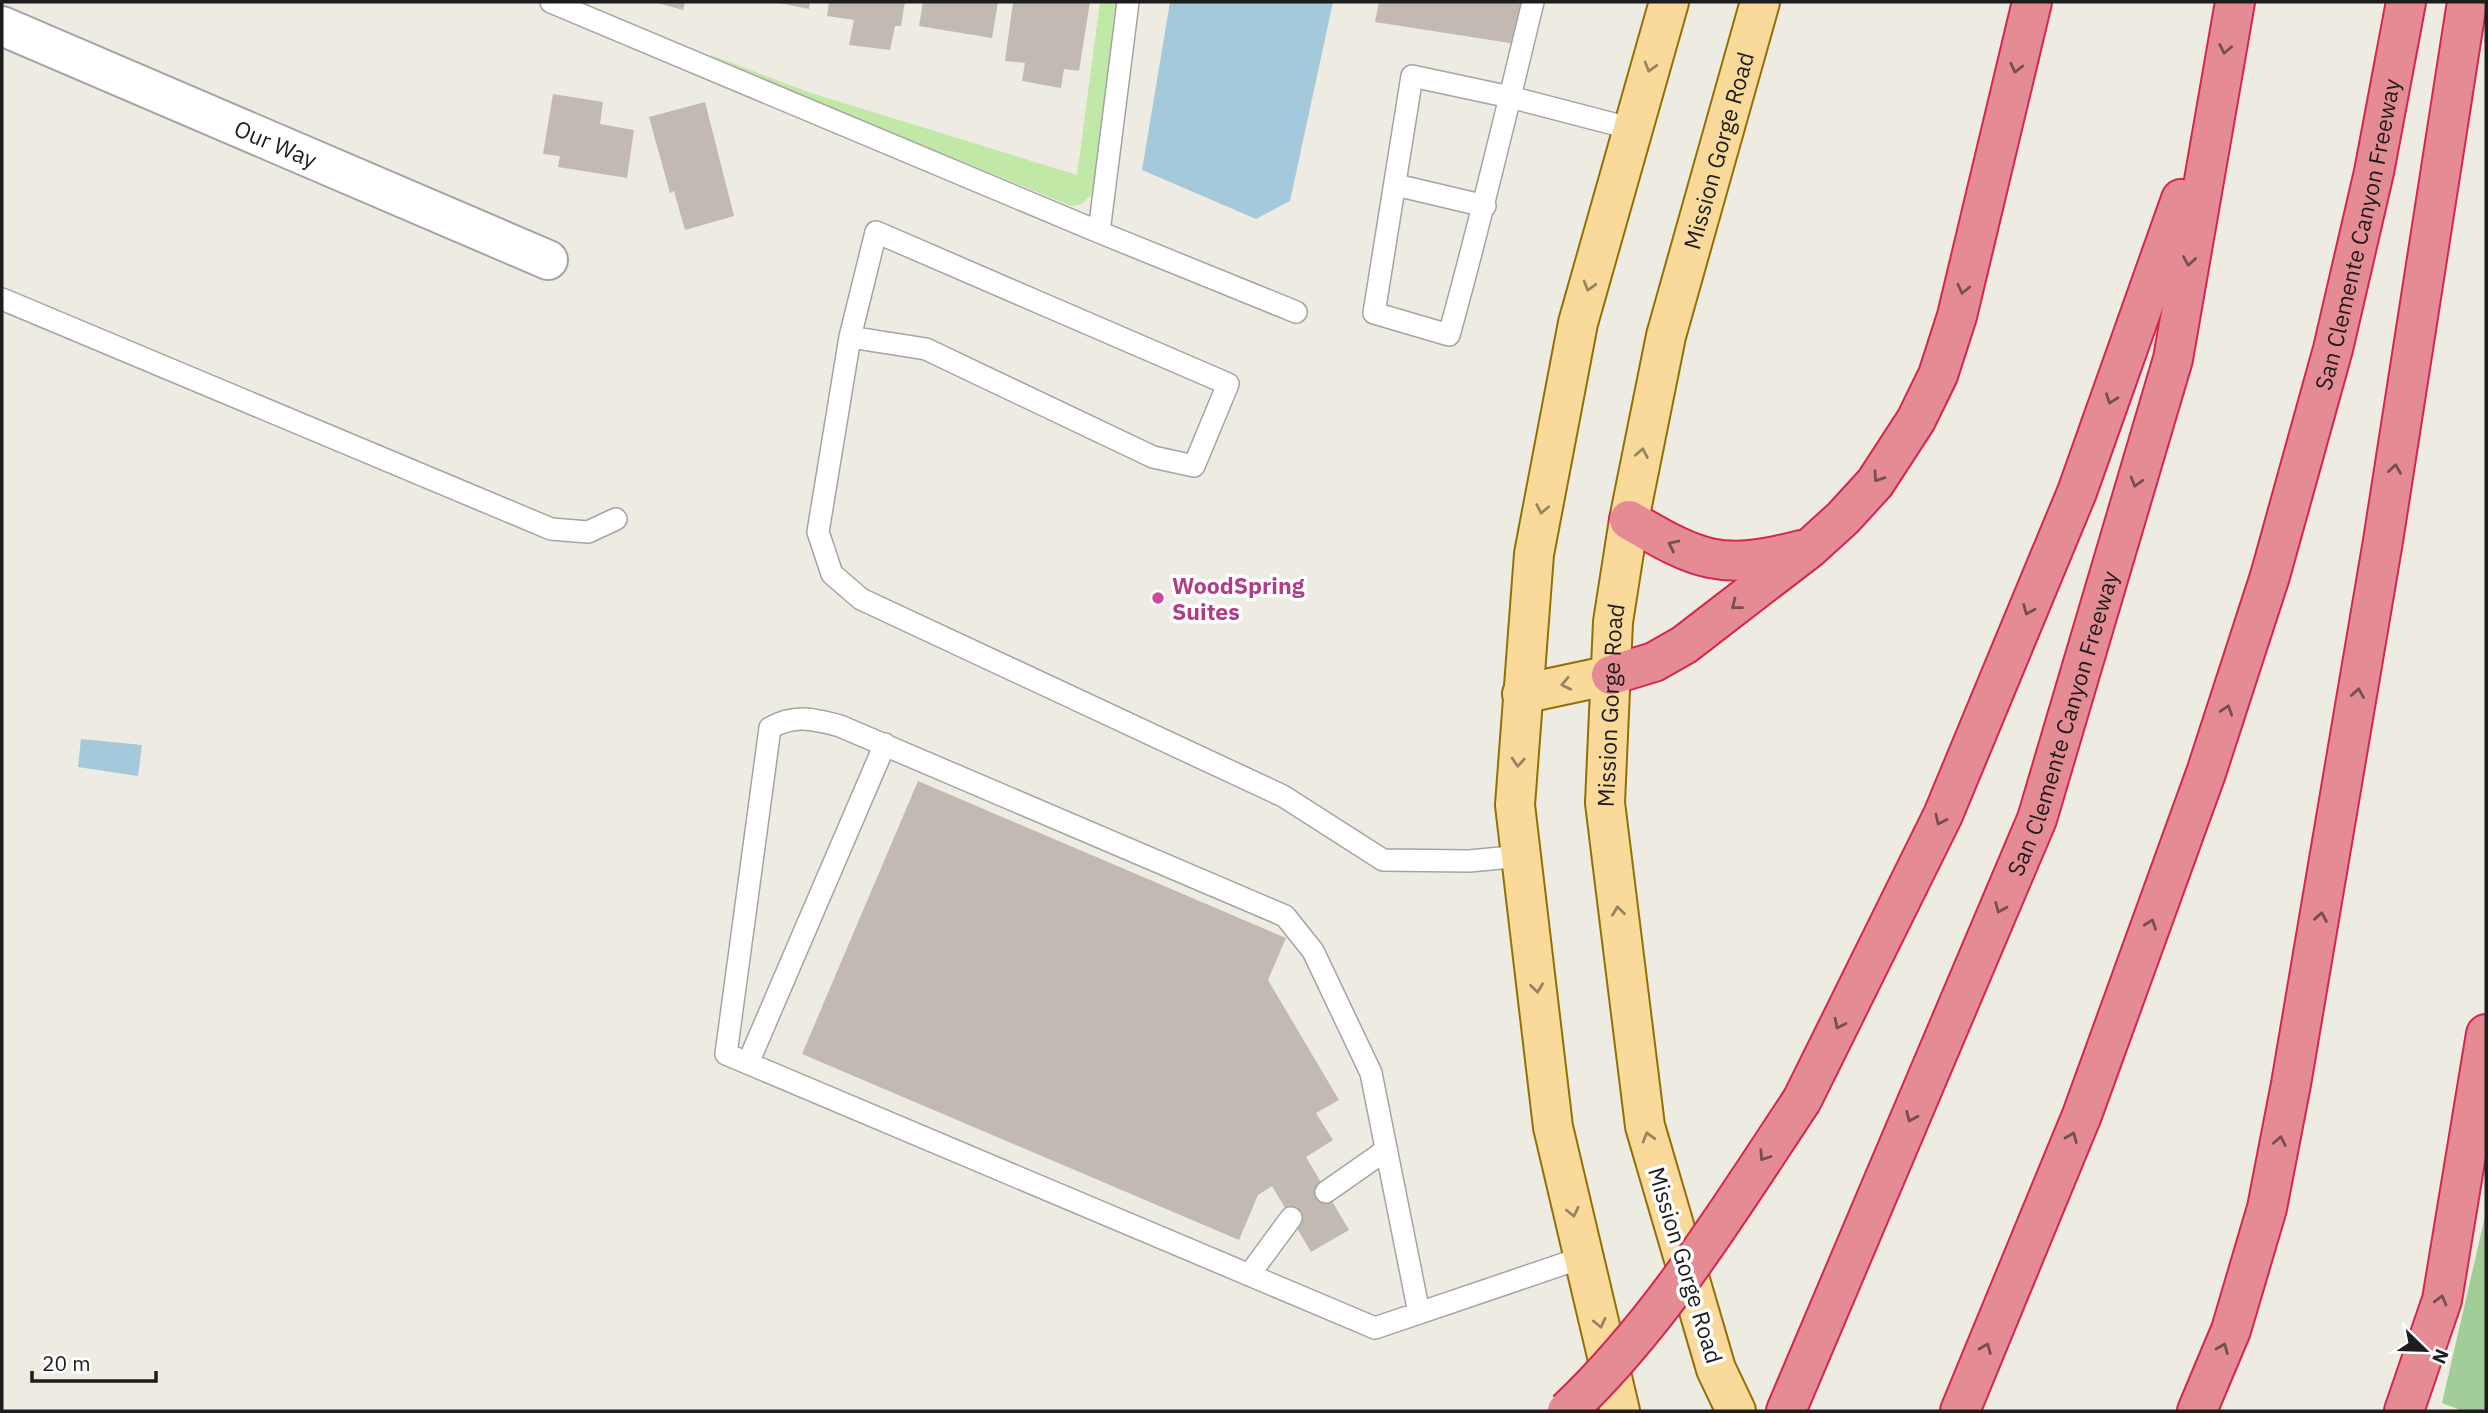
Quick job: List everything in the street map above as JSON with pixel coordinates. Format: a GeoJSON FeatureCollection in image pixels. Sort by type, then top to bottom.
{"type":"FeatureCollection","features":[{"type":"Feature","properties":{"kind":"highway"},"geometry":{"type":"LineString","coordinates":[[1611,675],[1654,662],[1684,645],[1810,548],[1843,518],[1875,483],[1916,420],[1938,375],[1957,316],[2032,2]]}},
{"type":"Feature","properties":{"kind":"highway","name":"San Clemente Canyon Freeway"},"geometry":{"type":"LineString","coordinates":[[1793,1395],[2037,819],[2173,359],[2216,97],[2235,2]]}},
{"type":"Feature","properties":{"kind":"highway","name":"San Clemente Canyon Freeway"},"geometry":{"type":"LineString","coordinates":[[1961,1411],[2081,1115],[2207,773],[2270,576],[2333,349],[2374,172],[2406,2]]}},
{"type":"Feature","properties":{"kind":"highway"},"geometry":{"type":"LineString","coordinates":[[2197,1411],[2231,1330],[2267,1208],[2287,1109],[2379,568],[2467,2]]}},
{"type":"Feature","properties":{"kind":"highway"},"geometry":{"type":"LineString","coordinates":[[1567,1411],[1610,1370],[1688,1269],[1802,1100],[1942,816],[2072,504],[2216,97]]}},
{"type":"Feature","properties":{"kind":"highway"},"geometry":{"type":"LineString","coordinates":[[1629,520],[1671,545],[1712,561],[1745,561],[1810,548]]}},
{"type":"Feature","properties":{"kind":"highway"},"geometry":{"type":"LineString","coordinates":[[2404,1411],[2442,1300],[2486,1034]]}},
{"type":"Feature","properties":{"kind":"main road"},"geometry":{"type":"LineString","coordinates":[[1620,1411],[1553,1127],[1516,806],[1534,554],[1578,323],[1669,2]]}},
{"type":"Feature","properties":{"kind":"main road","name":"Mission Gorge Road"},"geometry":{"type":"LineString","coordinates":[[1736,1411],[1716,1369],[1645,1126],[1605,803],[1617,587],[1629,520],[1666,336],[1760,2]]}},
{"type":"Feature","properties":{"kind":"main road"},"geometry":{"type":"LineString","coordinates":[[1522,694],[1611,675]]}},
{"type":"Feature","properties":{"kind":"street","name":"Our Way"},"geometry":{"type":"LineString","coordinates":[[2,26],[548,260]]}},
{"type":"Feature","properties":{"kind":"lane"},"geometry":{"type":"LineString","coordinates":[[551,2],[1296,312]]}},
{"type":"Feature","properties":{"kind":"lane"},"geometry":{"type":"LineString","coordinates":[[1099,232],[1128,2]]}},
{"type":"Feature","properties":{"kind":"lane"},"geometry":{"type":"LineString","coordinates":[[1533,2],[1510,97],[1485,206],[1449,335],[1374,313],[1412,76],[1510,97],[1633,129]]}},
{"type":"Feature","properties":{"kind":"lane"},"geometry":{"type":"LineString","coordinates":[[1396,185],[1485,206]]}},
{"type":"Feature","properties":{"kind":"lane"},"geometry":{"type":"LineString","coordinates":[[850,337],[926,349],[1153,457],[1194,466],[1228,384],[876,232],[850,337],[818,531],[832,573],[860,599],[1283,796],[1383,860],[1469,861],[1522,856]]}},
{"type":"Feature","properties":{"kind":"lane"},"geometry":{"type":"LineString","coordinates":[[2,299],[551,529],[588,532],[616,519]]}},
{"type":"Feature","properties":{"kind":"lane"},"geometry":{"type":"LineString","coordinates":[[1419,1313],[1370,1073],[1313,951],[1285,916],[840,726],[809,718],[787,718],[770,728],[726,1054],[1375,1328],[1584,1257]]}},
{"type":"Feature","properties":{"kind":"lane"},"geometry":{"type":"LineString","coordinates":[[748,1063],[884,744]]}},
{"type":"Feature","properties":{"kind":"lane"},"geometry":{"type":"LineString","coordinates":[[1326,1192],[1386,1150]]}},
{"type":"Feature","properties":{"kind":"lane"},"geometry":{"type":"LineString","coordinates":[[1249,1275],[1291,1218]]}},
{"type":"Feature","properties":{"kind":"green space"},"geometry":{"type":"Polygon","coordinates":[[[1100,2],[1117,2],[1093,193],[1082,204],[1071,206],[709,58],[711,55],[808,92],[1077,175],[1100,2]]]}},
{"type":"Feature","properties":{"kind":"green space"},"geometry":{"type":"Polygon","coordinates":[[[2486,1212],[2486,1411],[2463,1411],[2442,1403],[2486,1212]]]}},
{"type":"Feature","properties":{"kind":"water"},"geometry":{"type":"Polygon","coordinates":[[[1170,2],[1333,2],[1290,201],[1256,219],[1142,170],[1170,2]]]}},
{"type":"Feature","properties":{"kind":"water"},"geometry":{"type":"Polygon","coordinates":[[[81,739],[142,745],[138,776],[78,767],[81,739]]]}},
{"type":"Feature","properties":{"kind":"building"},"geometry":{"type":"Polygon","coordinates":[[[654,2],[685,2],[683,10],[654,2]]]}},
{"type":"Feature","properties":{"kind":"building"},"geometry":{"type":"Polygon","coordinates":[[[774,2],[810,2],[809,9],[774,2]]]}},
{"type":"Feature","properties":{"kind":"building"},"geometry":{"type":"Polygon","coordinates":[[[829,2],[905,2],[901,26],[895,26],[890,50],[849,45],[854,20],[827,16],[829,2]]]}},
{"type":"Feature","properties":{"kind":"building"},"geometry":{"type":"Polygon","coordinates":[[[923,2],[998,2],[992,38],[919,26],[923,2]]]}},
{"type":"Feature","properties":{"kind":"building"},"geometry":{"type":"Polygon","coordinates":[[[1013,2],[1090,2],[1079,71],[1064,69],[1061,88],[1022,81],[1025,63],[1005,61],[1013,2]]]}},
{"type":"Feature","properties":{"kind":"building"},"geometry":{"type":"Polygon","coordinates":[[[1379,2],[1523,2],[1516,44],[1375,22],[1379,2]]]}},
{"type":"Feature","properties":{"kind":"building"},"geometry":{"type":"Polygon","coordinates":[[[553,94],[603,102],[600,124],[634,130],[627,178],[558,167],[560,156],[543,154],[553,94]]]}},
{"type":"Feature","properties":{"kind":"building"},"geometry":{"type":"Polygon","coordinates":[[[705,102],[734,216],[685,230],[674,191],[670,193],[649,117],[705,102]]]}},
{"type":"Feature","properties":{"kind":"building"},"geometry":{"type":"Polygon","coordinates":[[[918,781],[1286,938],[1268,980],[1339,1100],[1316,1113],[1333,1140],[1306,1157],[1349,1230],[1311,1252],[1272,1186],[1258,1195],[1239,1240],[802,1054],[918,781]]]}},
{"type":"Feature","properties":{"kind":"place","name":"WoodSpring Suites"},"geometry":{"type":"Point","coordinates":[1158,598]}}]}
